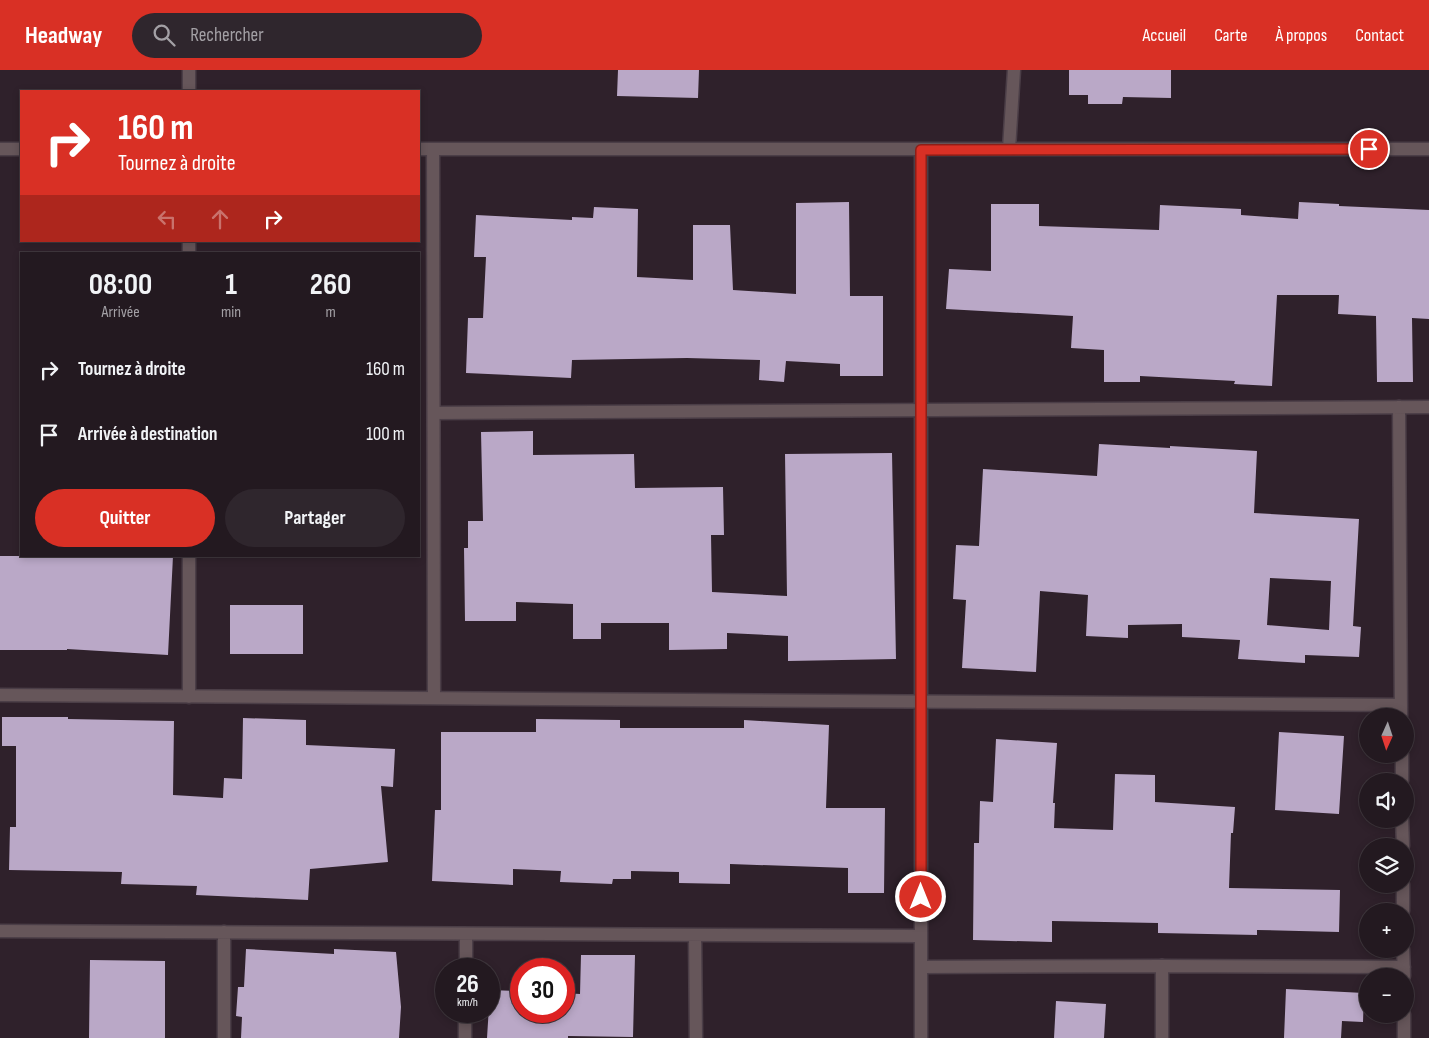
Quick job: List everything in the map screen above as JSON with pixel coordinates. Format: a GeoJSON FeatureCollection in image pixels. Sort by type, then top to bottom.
{"type":"FeatureCollection","features":[{"type":"Feature","properties":{"kind":"street"},"geometry":{"type":"LineString","coordinates":[[189,70],[189,90]]}},
{"type":"Feature","properties":{"kind":"street"},"geometry":{"type":"LineString","coordinates":[[1010,150],[1014,70]]}},
{"type":"Feature","properties":{"kind":"street"},"geometry":{"type":"LineString","coordinates":[[0,149],[20,149]]}},
{"type":"Feature","properties":{"kind":"street"},"geometry":{"type":"LineString","coordinates":[[420,149],[1429,149]]}},
{"type":"Feature","properties":{"kind":"street"},"geometry":{"type":"LineString","coordinates":[[433,149],[434,698]]}},
{"type":"Feature","properties":{"kind":"street"},"geometry":{"type":"LineString","coordinates":[[921,150],[921,1038]]}},
{"type":"Feature","properties":{"kind":"street"},"geometry":{"type":"LineString","coordinates":[[1399,407],[1401,708]]}},
{"type":"Feature","properties":{"kind":"street"},"geometry":{"type":"LineString","coordinates":[[434,413],[1429,407]]}},
{"type":"Feature","properties":{"kind":"street"},"geometry":{"type":"LineString","coordinates":[[189,557],[189,697]]}},
{"type":"Feature","properties":{"kind":"street"},"geometry":{"type":"LineString","coordinates":[[0,695],[921,702],[1359,710]]}},
{"type":"Feature","properties":{"kind":"street"},"geometry":{"type":"LineString","coordinates":[[0,931],[920,936]]}},
{"type":"Feature","properties":{"kind":"street"},"geometry":{"type":"LineString","coordinates":[[224,932],[224,1038]]}},
{"type":"Feature","properties":{"kind":"street"},"geometry":{"type":"LineString","coordinates":[[466,934],[466,958]]}},
{"type":"Feature","properties":{"kind":"street"},"geometry":{"type":"LineString","coordinates":[[695,935],[696,1038]]}},
{"type":"Feature","properties":{"kind":"street"},"geometry":{"type":"LineString","coordinates":[[921,967],[1162,966],[1359,971]]}},
{"type":"Feature","properties":{"kind":"street"},"geometry":{"type":"LineString","coordinates":[[1162,966],[1162,1038]]}},
{"type":"Feature","properties":{"kind":"street"},"geometry":{"type":"LineString","coordinates":[[465,1023],[465,1038]]}},
{"type":"Feature","properties":{"kind":"street"},"geometry":{"type":"LineString","coordinates":[[1404,1023],[1404,1038]]}},
{"type":"Feature","properties":{"kind":"building"},"geometry":{"type":"Polygon","coordinates":[[[618,70],[699,70],[698,98],[617,96],[618,70]]]}},
{"type":"Feature","properties":{"kind":"building"},"geometry":{"type":"Polygon","coordinates":[[[1069,70],[1171,70],[1171,98],[1123,97],[1122,104],[1088,104],[1088,95],[1069,95],[1069,70]]]}},
{"type":"Feature","properties":{"kind":"building"},"geometry":{"type":"Polygon","coordinates":[[[849,202],[850,296],[883,296],[883,376],[840,376],[840,364],[786,361],[784,382],[759,380],[760,360],[687,358],[572,360],[571,378],[466,373],[468,318],[483,318],[486,257],[474,257],[476,215],[572,220],[572,217],[593,218],[594,207],[638,209],[637,277],[693,280],[693,225],[730,225],[733,290],[796,294],[796,203],[849,202]]]}},
{"type":"Feature","properties":{"kind":"building"},"geometry":{"type":"Polygon","coordinates":[[[1299,202],[1339,204],[1339,206],[1429,210],[1429,319],[1412,318],[1413,382],[1377,382],[1376,316],[1338,314],[1339,295],[1277,295],[1272,386],[1234,384],[1235,381],[1140,376],[1140,382],[1104,382],[1104,350],[1071,348],[1073,316],[946,309],[949,269],[991,271],[991,204],[1039,204],[1039,226],[1159,230],[1160,205],[1241,209],[1241,215],[1298,219],[1299,202]]]}},
{"type":"Feature","properties":{"kind":"building"},"geometry":{"type":"Polygon","coordinates":[[[533,431],[533,455],[634,454],[635,488],[723,487],[724,535],[711,535],[712,592],[787,596],[785,454],[892,453],[896,659],[788,661],[788,636],[727,633],[727,649],[669,650],[669,623],[601,623],[601,639],[573,639],[573,604],[516,602],[516,621],[465,621],[464,548],[468,548],[468,521],[483,521],[481,432],[533,431]]]}},
{"type":"Feature","properties":{"kind":"building"},"geometry":{"type":"Polygon","coordinates":[[[1099,444],[1257,451],[1254,513],[1359,519],[1353,626],[1361,627],[1359,657],[1305,655],[1305,663],[1238,659],[1240,640],[1182,637],[1182,624],[1128,625],[1128,638],[1086,636],[1088,595],[1040,591],[1036,672],[962,668],[966,600],[953,599],[956,545],[979,546],[983,469],[1097,476],[1099,444]],[[1270,578],[1267,625],[1329,630],[1331,581],[1270,578]]]}},
{"type":"Feature","properties":{"kind":"building"},"geometry":{"type":"Polygon","coordinates":[[[0,556],[173,557],[168,655],[67,649],[0,650],[0,556]]]}},
{"type":"Feature","properties":{"kind":"building"},"geometry":{"type":"Polygon","coordinates":[[[230,605],[303,605],[303,654],[230,654],[230,605]]]}},
{"type":"Feature","properties":{"kind":"building"},"geometry":{"type":"Polygon","coordinates":[[[2,717],[68,717],[68,719],[174,721],[173,795],[223,798],[224,778],[242,779],[243,718],[306,720],[306,745],[395,749],[393,787],[381,786],[388,862],[310,869],[308,900],[196,895],[197,886],[121,884],[122,872],[9,870],[10,827],[16,827],[16,746],[2,746],[2,717]]]}},
{"type":"Feature","properties":{"kind":"building"},"geometry":{"type":"Polygon","coordinates":[[[536,719],[620,720],[620,728],[744,728],[744,720],[829,725],[826,808],[885,808],[884,893],[848,893],[848,868],[730,864],[730,884],[679,883],[679,872],[631,871],[631,879],[613,879],[612,884],[560,882],[561,871],[513,869],[513,885],[432,881],[435,810],[441,810],[441,732],[536,732],[536,719]]]}},
{"type":"Feature","properties":{"kind":"building"},"geometry":{"type":"Polygon","coordinates":[[[1279,732],[1344,736],[1339,814],[1275,810],[1279,732]]]}},
{"type":"Feature","properties":{"kind":"building"},"geometry":{"type":"Polygon","coordinates":[[[996,739],[1057,743],[1053,803],[1055,803],[1054,828],[1113,830],[1115,774],[1155,775],[1155,802],[1235,807],[1233,833],[1231,833],[1229,888],[1340,890],[1339,932],[1257,930],[1257,935],[1158,933],[1158,923],[1052,921],[1052,942],[973,940],[974,843],[979,843],[980,801],[993,802],[996,739]]]}},
{"type":"Feature","properties":{"kind":"building"},"geometry":{"type":"Polygon","coordinates":[[[246,949],[334,954],[334,949],[396,952],[401,1007],[399,1038],[241,1038],[242,1017],[236,1016],[238,987],[244,987],[246,949]]]}},
{"type":"Feature","properties":{"kind":"building"},"geometry":{"type":"Polygon","coordinates":[[[581,955],[635,955],[633,1037],[487,1038],[488,1023],[500,1023],[500,990],[510,991],[510,1023],[575,1023],[575,994],[580,994],[581,955]]]}},
{"type":"Feature","properties":{"kind":"building"},"geometry":{"type":"Polygon","coordinates":[[[90,960],[165,961],[165,1038],[89,1038],[90,960]]]}},
{"type":"Feature","properties":{"kind":"building"},"geometry":{"type":"Polygon","coordinates":[[[1286,989],[1359,993],[1359,1022],[1342,1021],[1341,1038],[1284,1038],[1286,989]]]}},
{"type":"Feature","properties":{"kind":"building"},"geometry":{"type":"Polygon","coordinates":[[[1056,1001],[1106,1004],[1104,1038],[1054,1038],[1056,1001]]]}},
{"type":"Feature","properties":{"kind":"route"},"geometry":{"type":"LineString","coordinates":[[921,897],[921,150],[1369,149]]}}]}
